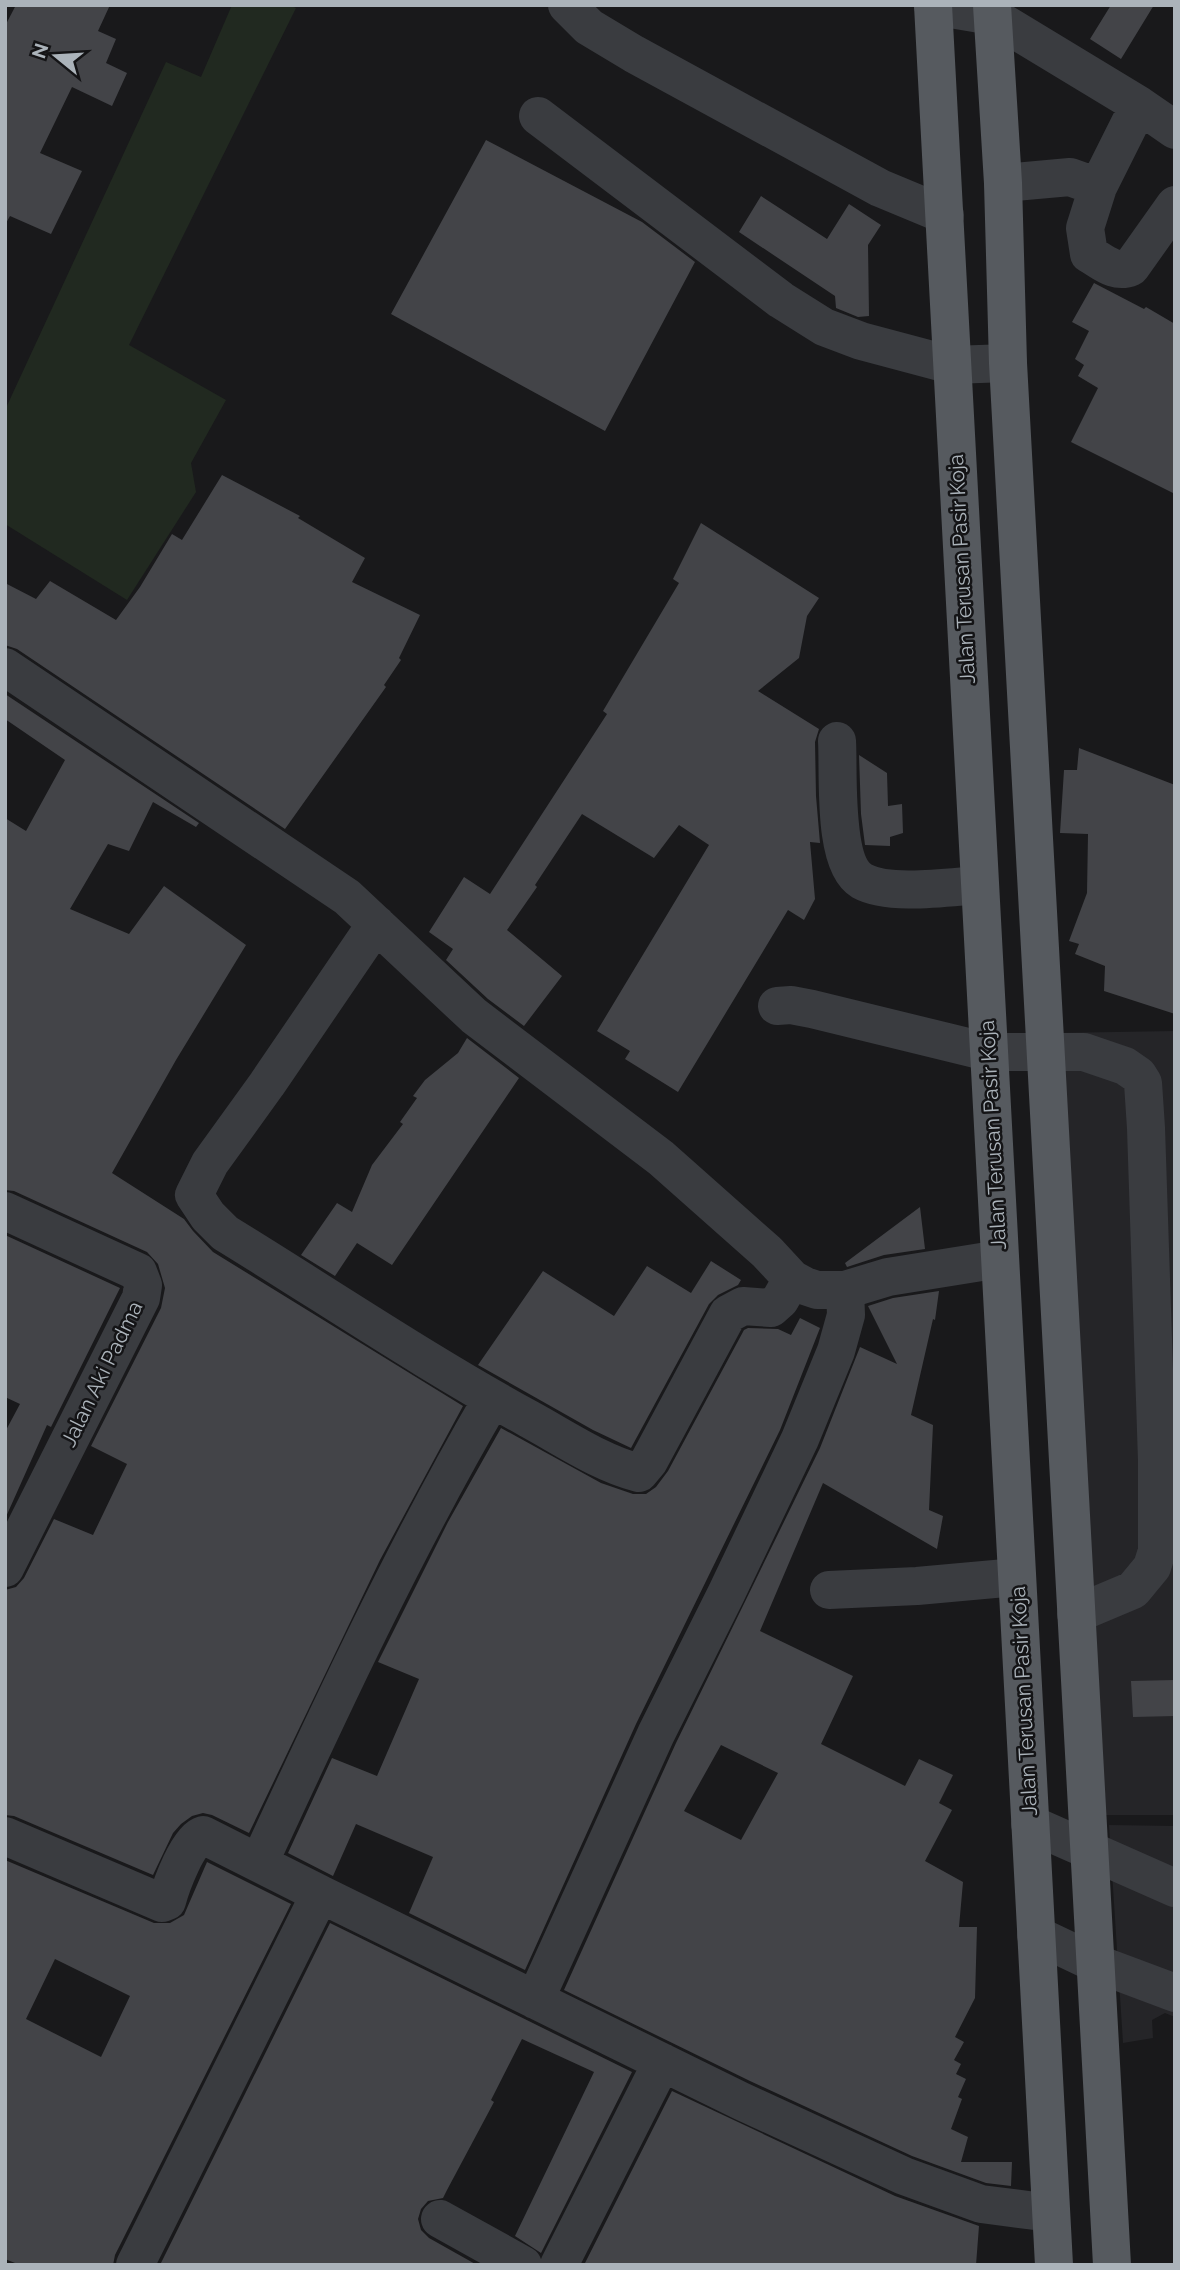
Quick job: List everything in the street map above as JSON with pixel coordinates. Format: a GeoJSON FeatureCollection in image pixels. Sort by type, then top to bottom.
{"type":"FeatureCollection","features":[{"type":"Feature","properties":{"kind":"main road","name":"Jalan Terusan Pasir Koja"},"geometry":{"type":"LineString","coordinates":[[933,6],[1054,2265]]}},
{"type":"Feature","properties":{"kind":"main road"},"geometry":{"type":"LineString","coordinates":[[992,11],[1003,183],[1008,363],[1112,2265]]}},
{"type":"Feature","properties":{"kind":"street"},"geometry":{"type":"LineString","coordinates":[[567,5],[589,27],[645,60],[880,188],[945,215]]}},
{"type":"Feature","properties":{"kind":"street"},"geometry":{"type":"LineString","coordinates":[[933,6],[992,11],[1175,130]]}},
{"type":"Feature","properties":{"kind":"street"},"geometry":{"type":"LineString","coordinates":[[1139,105],[1098,187],[1085,228],[1089,254],[1115,270],[1123,271],[1131,267],[1175,205]]}},
{"type":"Feature","properties":{"kind":"street"},"geometry":{"type":"LineString","coordinates":[[538,116],[781,300],[815,322],[861,341],[951,365],[1008,363]]}},
{"type":"Feature","properties":{"kind":"street"},"geometry":{"type":"LineString","coordinates":[[1003,183],[1070,177],[1098,187]]}},
{"type":"Feature","properties":{"kind":"street"},"geometry":{"type":"LineString","coordinates":[[5,667],[347,897],[474,1016],[661,1158],[767,1252],[793,1279],[817,1290],[845,1290],[888,1277],[1000,1259]]}},
{"type":"Feature","properties":{"kind":"street"},"geometry":{"type":"LineString","coordinates":[[837,741],[841,839],[849,866],[860,880],[912,890],[979,885]]}},
{"type":"Feature","properties":{"kind":"street"},"geometry":{"type":"LineString","coordinates":[[376,924],[210,1163],[194,1195],[208,1216],[225,1233],[492,1399],[593,1454],[623,1469],[639,1473],[649,1461],[728,1314],[743,1306],[771,1308],[780,1300],[793,1279]]}},
{"type":"Feature","properties":{"kind":"street"},"geometry":{"type":"LineString","coordinates":[[777,1006],[791,1005],[812,1009],[988,1052],[1084,1052],[1125,1066],[1138,1075],[1143,1083],[1157,1460],[1157,1551],[1152,1567],[1133,1590],[1076,1614]]}},
{"type":"Feature","properties":{"kind":"street","name":"Jalan Aki Padma"},"geometry":{"type":"LineString","coordinates":[[5,1212],[138,1272],[143,1285],[141,1298],[5,1568]]}},
{"type":"Feature","properties":{"kind":"street"},"geometry":{"type":"LineString","coordinates":[[534,2000],[656,1734],[800,1439],[836,1351],[846,1315],[845,1290]]}},
{"type":"Feature","properties":{"kind":"street"},"geometry":{"type":"LineString","coordinates":[[259,1863],[364,1638],[443,1484],[492,1399]]}},
{"type":"Feature","properties":{"kind":"street"},"geometry":{"type":"LineString","coordinates":[[829,1590],[1017,1577]]}},
{"type":"Feature","properties":{"kind":"street"},"geometry":{"type":"LineString","coordinates":[[1030,1824],[1175,1888]]}},
{"type":"Feature","properties":{"kind":"street"},"geometry":{"type":"LineString","coordinates":[[5,1836],[162,1903],[167,1901],[172,1882],[198,1836],[209,1837],[534,2000],[904,2176],[981,2204],[1051,2213]]}},
{"type":"Feature","properties":{"kind":"street"},"geometry":{"type":"LineString","coordinates":[[135,2265],[320,1894]]}},
{"type":"Feature","properties":{"kind":"street"},"geometry":{"type":"LineString","coordinates":[[1036,1935],[1095,1963],[1175,1993]]}},
{"type":"Feature","properties":{"kind":"street"},"geometry":{"type":"LineString","coordinates":[[559,2265],[662,2062]]}},
{"type":"Feature","properties":{"kind":"street"},"geometry":{"type":"LineString","coordinates":[[440,2219],[523,2265]]}},
{"type":"Feature","properties":{"kind":"shaded area"},"geometry":{"type":"Polygon","coordinates":[[[232,5],[288,5],[296,8],[129,345],[226,400],[191,463],[196,492],[127,600],[5,524],[5,410],[166,62],[201,77],[232,5]]]}},
{"type":"Feature","properties":{"kind":"shaded area"},"geometry":{"type":"Polygon","coordinates":[[[1175,1031],[1175,1815],[1104,1815],[1055,1033],[1175,1031]]]}},
{"type":"Feature","properties":{"kind":"shaded area"},"geometry":{"type":"Polygon","coordinates":[[[1109,1825],[1175,1826],[1175,2017],[1165,2013],[1152,2020],[1153,2038],[1123,2043],[1109,1825]]]}},
{"type":"Feature","properties":{"kind":"building"},"geometry":{"type":"Polygon","coordinates":[[[16,5],[110,5],[98,31],[116,39],[106,63],[127,73],[112,106],[72,87],[40,153],[82,171],[51,234],[10,216],[5,225],[5,26],[16,5]]]}},
{"type":"Feature","properties":{"kind":"building"},"geometry":{"type":"Polygon","coordinates":[[[1111,5],[1154,5],[1121,59],[1090,39],[1111,5]]]}},
{"type":"Feature","properties":{"kind":"building"},"geometry":{"type":"Polygon","coordinates":[[[486,140],[642,222],[695,262],[605,431],[391,314],[486,140]]]}},
{"type":"Feature","properties":{"kind":"building"},"geometry":{"type":"Polygon","coordinates":[[[761,196],[827,239],[849,204],[881,225],[868,245],[869,316],[858,317],[836,308],[835,296],[739,232],[761,196]]]}},
{"type":"Feature","properties":{"kind":"building"},"geometry":{"type":"Polygon","coordinates":[[[1094,283],[1175,324],[1175,494],[1071,442],[1098,388],[1078,376],[1084,365],[1075,359],[1089,331],[1072,322],[1094,283]]]}},
{"type":"Feature","properties":{"kind":"building"},"geometry":{"type":"Polygon","coordinates":[[[222,475],[300,516],[298,518],[365,558],[352,582],[420,615],[399,658],[401,660],[384,685],[386,687],[285,829],[17,649],[5,645],[5,583],[36,599],[50,581],[116,620],[140,587],[172,534],[182,540],[222,475]]]}},
{"type":"Feature","properties":{"kind":"building"},"geometry":{"type":"Polygon","coordinates":[[[701,523],[819,598],[807,616],[799,658],[758,691],[819,729],[815,742],[820,843],[810,842],[815,899],[804,920],[788,910],[678,1092],[625,1059],[630,1051],[597,1031],[709,845],[679,825],[654,858],[582,814],[507,930],[562,976],[524,1026],[488,999],[446,960],[453,949],[429,932],[464,877],[490,894],[607,714],[603,711],[679,583],[673,579],[701,523]]]}},
{"type":"Feature","properties":{"kind":"building"},"geometry":{"type":"Polygon","coordinates":[[[5,694],[199,823],[196,827],[153,802],[129,851],[108,844],[70,909],[129,934],[164,886],[246,945],[112,1173],[184,1219],[213,1252],[463,1406],[380,1560],[249,1833],[212,1815],[203,1813],[192,1816],[173,1833],[153,1875],[14,1816],[5,1815],[5,1590],[16,1587],[24,1578],[54,1519],[93,1535],[127,1464],[91,1446],[161,1308],[165,1288],[158,1264],[147,1252],[14,1191],[5,1190],[5,818],[26,831],[65,760],[5,719],[5,694]]]}},
{"type":"Feature","properties":{"kind":"building"},"geometry":{"type":"Polygon","coordinates":[[[1079,748],[1175,785],[1175,1014],[1104,991],[1105,966],[1075,954],[1079,944],[1069,941],[1087,893],[1088,834],[1060,833],[1064,770],[1077,770],[1079,748]]]}},
{"type":"Feature","properties":{"kind":"building"},"geometry":{"type":"Polygon","coordinates":[[[859,755],[887,773],[888,806],[902,804],[903,833],[890,837],[890,846],[865,845],[859,755]]]}},
{"type":"Feature","properties":{"kind":"building"},"geometry":{"type":"Polygon","coordinates":[[[467,1038],[519,1078],[392,1265],[357,1243],[335,1276],[301,1255],[337,1203],[352,1212],[372,1165],[403,1124],[400,1122],[417,1098],[413,1096],[425,1080],[458,1053],[467,1038]]]}},
{"type":"Feature","properties":{"kind":"building"},"geometry":{"type":"Polygon","coordinates":[[[920,1207],[925,1249],[884,1255],[847,1267],[845,1263],[920,1207]]]}},
{"type":"Feature","properties":{"kind":"building"},"geometry":{"type":"Polygon","coordinates":[[[5,1235],[120,1288],[51,1427],[47,1425],[5,1519],[5,1432],[20,1404],[5,1397],[5,1235]]]}},
{"type":"Feature","properties":{"kind":"building"},"geometry":{"type":"Polygon","coordinates":[[[711,1261],[741,1280],[738,1285],[718,1295],[709,1304],[631,1448],[593,1430],[478,1365],[543,1271],[614,1316],[647,1266],[691,1293],[711,1261]]]}},
{"type":"Feature","properties":{"kind":"building"},"geometry":{"type":"Polygon","coordinates":[[[939,1291],[935,1320],[933,1319],[911,1415],[933,1425],[929,1510],[943,1516],[937,1549],[823,1483],[760,1631],[853,1676],[821,1744],[905,1786],[919,1759],[953,1775],[939,1803],[952,1810],[925,1861],[963,1882],[959,1927],[977,1927],[975,1998],[955,2037],[964,2042],[954,2060],[961,2064],[956,2074],[966,2079],[958,2097],[962,2099],[951,2129],[968,2137],[961,2162],[1012,2162],[1011,2186],[986,2183],[912,2156],[564,1990],[676,1743],[820,1448],[860,1347],[897,1364],[868,1306],[893,1298],[939,1291]],[[721,1745],[684,1811],[741,1840],[778,1773],[721,1745]]]}},
{"type":"Feature","properties":{"kind":"building"},"geometry":{"type":"Polygon","coordinates":[[[800,1318],[820,1328],[780,1430],[636,1724],[525,1970],[409,1913],[433,1857],[356,1824],[333,1876],[288,1853],[332,1758],[377,1776],[419,1679],[378,1662],[448,1522],[501,1428],[601,1483],[633,1494],[646,1494],[656,1487],[668,1471],[744,1330],[778,1329],[791,1335],[800,1318]]]}},
{"type":"Feature","properties":{"kind":"building"},"geometry":{"type":"Polygon","coordinates":[[[1175,1680],[1175,1716],[1133,1717],[1131,1681],[1175,1680]]]}},
{"type":"Feature","properties":{"kind":"building"},"geometry":{"type":"Polygon","coordinates":[[[5,1860],[154,1923],[170,1923],[184,1915],[207,1862],[291,1904],[115,2255],[113,2265],[20,2265],[5,2259],[5,1860]],[[55,1959],[26,2019],[101,2057],[130,1996],[55,1959]]]}},
{"type":"Feature","properties":{"kind":"building"},"geometry":{"type":"Polygon","coordinates":[[[330,1923],[632,2072],[541,2253],[515,2236],[594,2072],[522,2039],[491,2100],[494,2102],[443,2198],[428,2201],[421,2209],[418,2219],[421,2230],[429,2238],[477,2265],[160,2265],[330,1923]]]}},
{"type":"Feature","properties":{"kind":"building"},"geometry":{"type":"Polygon","coordinates":[[[672,2091],[895,2196],[979,2226],[976,2265],[584,2265],[672,2091]]]}}]}
